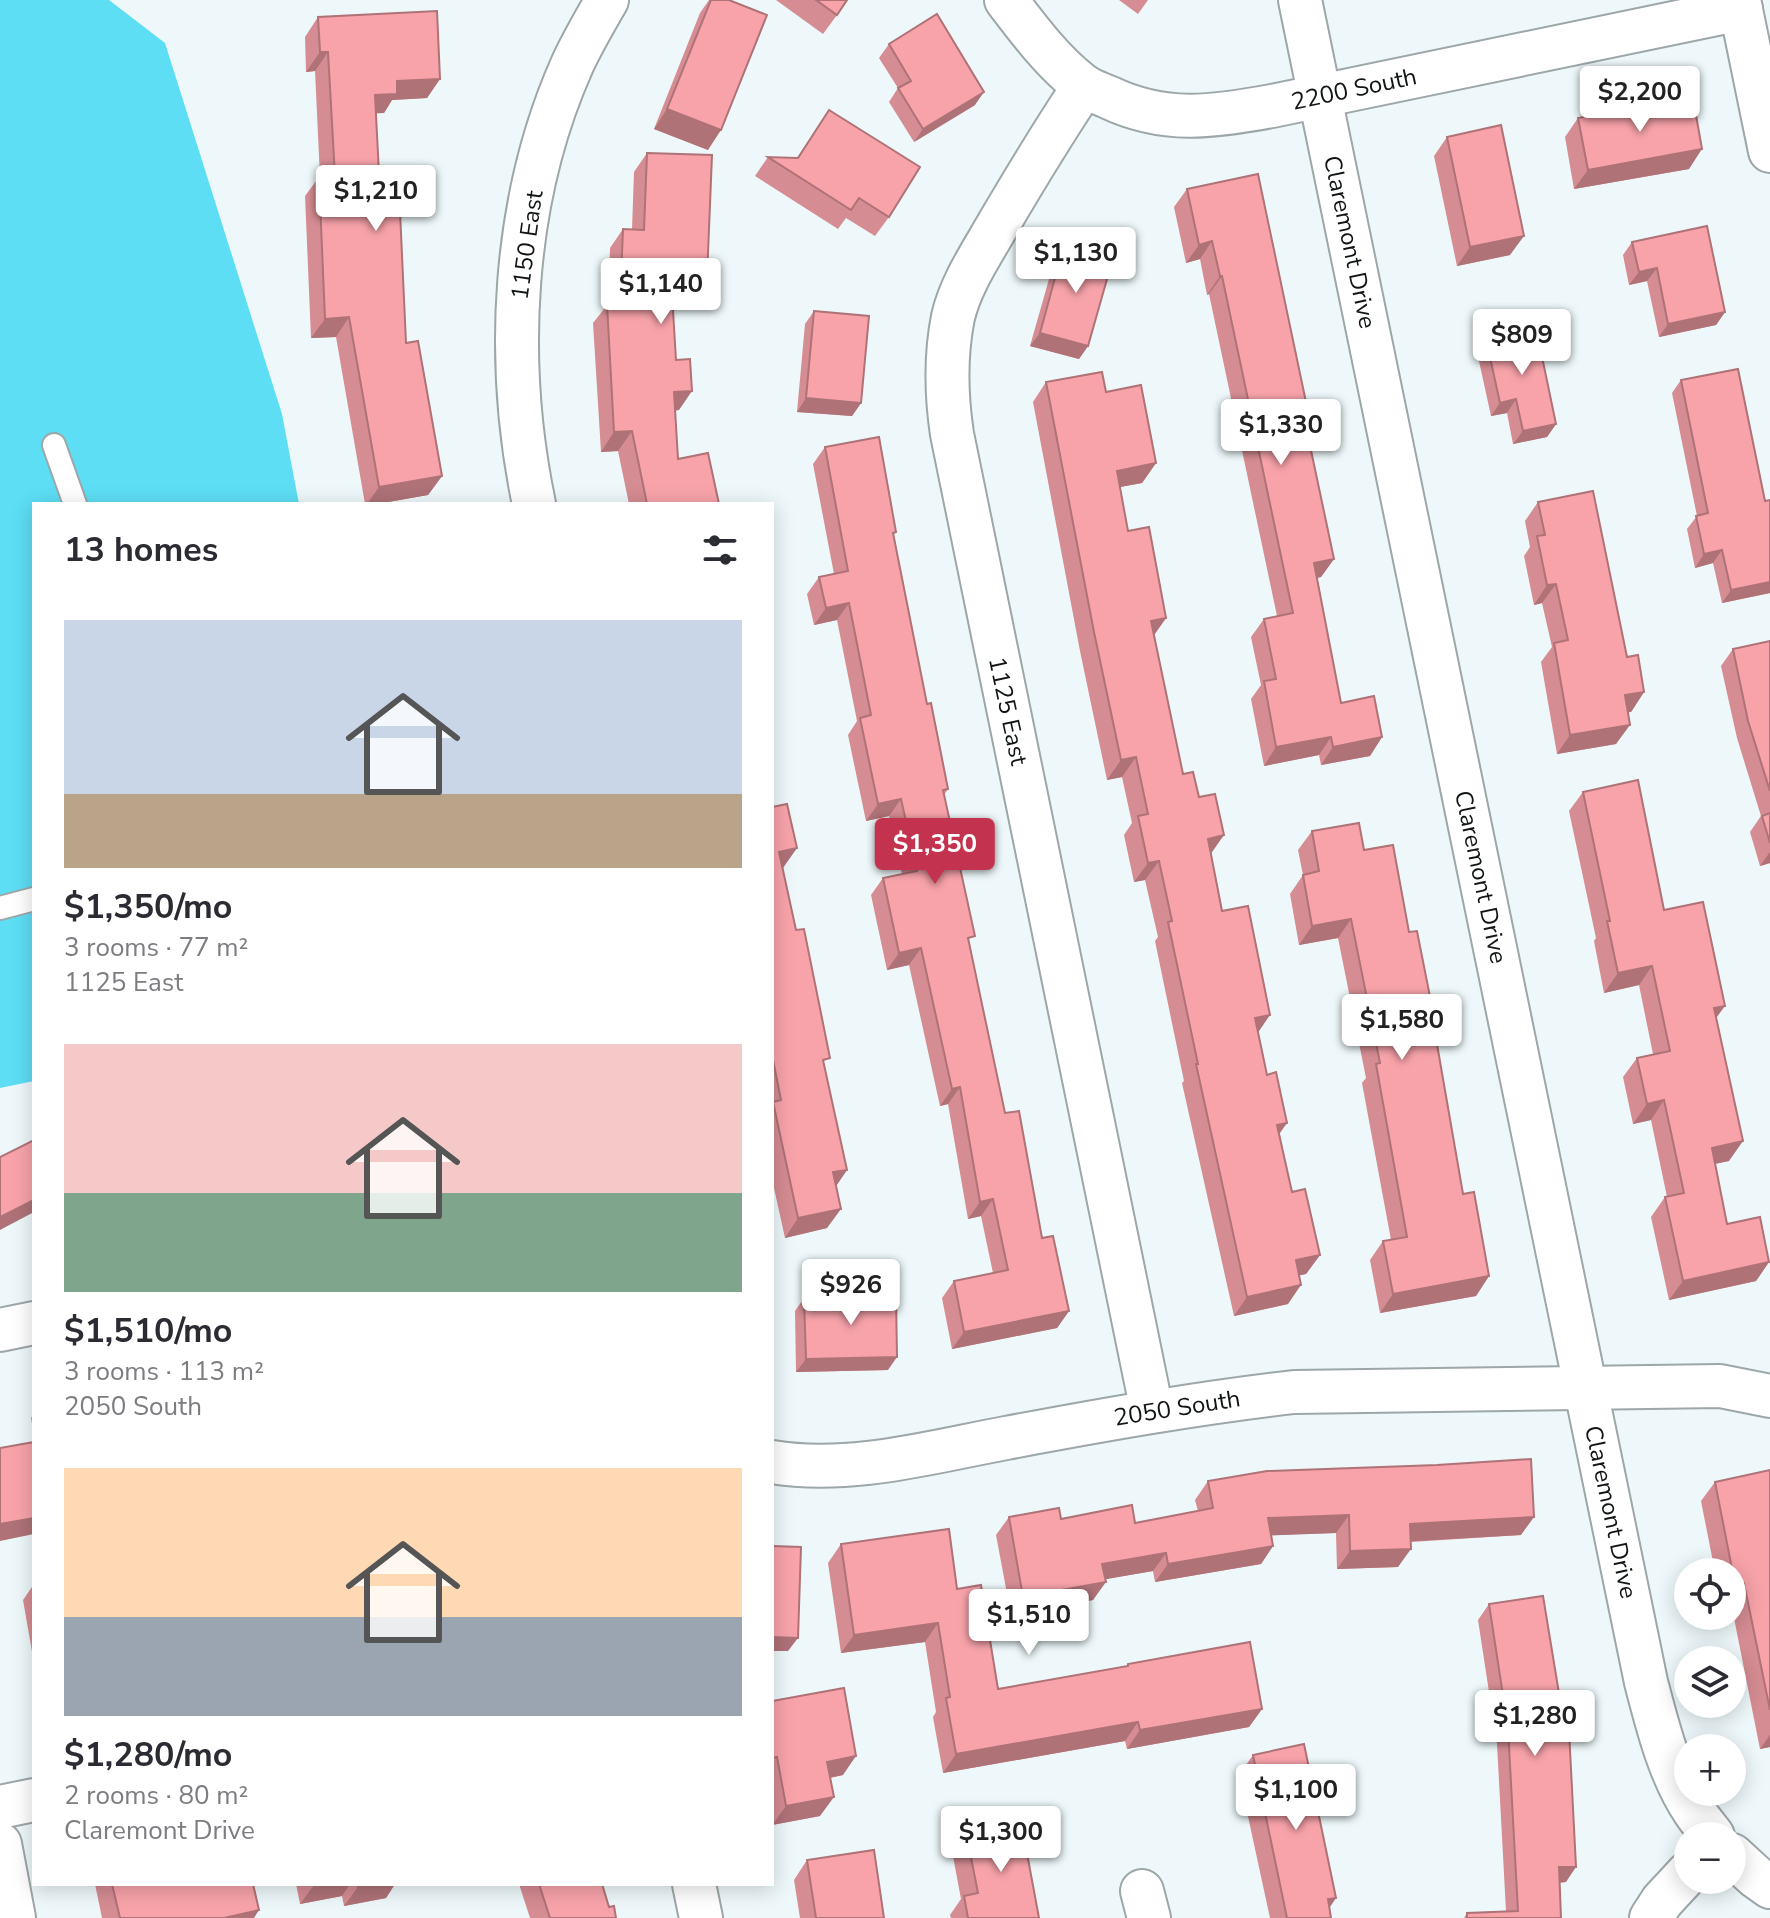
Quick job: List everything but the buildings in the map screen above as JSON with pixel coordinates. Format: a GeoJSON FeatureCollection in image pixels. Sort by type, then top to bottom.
{"type":"FeatureCollection","features":[{"type":"Feature","properties":{"kind":"street","name":"1150 East"},"geometry":{"type":"LineString","coordinates":[[534,502],[517,380],[520,273],[538,167],[553,115],[572,64],[607,0]]}},
{"type":"Feature","properties":{"kind":"street","name":"2200 South"},"geometry":{"type":"LineString","coordinates":[[1006,0],[1059,65],[1084,86],[1118,102],[1152,112],[1189,117],[1225,115],[1740,4]]}},
{"type":"Feature","properties":{"kind":"street","name":"Claremont Drive"},"geometry":{"type":"LineString","coordinates":[[1300,0],[1646,1682],[1673,1768],[1692,1809],[1702,1822]]}},
{"type":"Feature","properties":{"kind":"street"},"geometry":{"type":"LineString","coordinates":[[1740,4],[1770,151]]}},
{"type":"Feature","properties":{"kind":"street","name":"1125 East"},"geometry":{"type":"LineString","coordinates":[[1084,86],[1048,140],[968,275],[954,313],[947,353],[946,394],[1152,1411]]}},
{"type":"Feature","properties":{"kind":"street"},"geometry":{"type":"LineString","coordinates":[[0,1330],[32,1323]]}},
{"type":"Feature","properties":{"kind":"street","name":"2050 South"},"geometry":{"type":"LineString","coordinates":[[774,1462],[837,1465],[890,1460],[1152,1411],[1294,1392],[1720,1386],[1770,1396]]}},
{"type":"Feature","properties":{"kind":"street"},"geometry":{"type":"LineString","coordinates":[[0,1807],[32,1800]]}},
{"type":"Feature","properties":{"kind":"street"},"geometry":{"type":"LineString","coordinates":[[0,1844],[14,1918]]}},
{"type":"Feature","properties":{"kind":"street"},"geometry":{"type":"LineString","coordinates":[[1746,1868],[1770,1887]]}},
{"type":"Feature","properties":{"kind":"street"},"geometry":{"type":"LineString","coordinates":[[694,1886],[701,1918]]}},
{"type":"Feature","properties":{"kind":"street"},"geometry":{"type":"LineString","coordinates":[[1651,1918],[1674,1888]]}},
{"type":"Feature","properties":{"kind":"lane"},"geometry":{"type":"LineString","coordinates":[[54,445],[74,502]]}},
{"type":"Feature","properties":{"kind":"lane"},"geometry":{"type":"LineString","coordinates":[[0,908],[32,900]]}},
{"type":"Feature","properties":{"kind":"shaded area"},"geometry":{"type":"Polygon","coordinates":[[[0,0],[109,0],[165,43],[282,414],[299,502],[32,502],[32,1081],[0,1088],[0,0]]]}}]}
